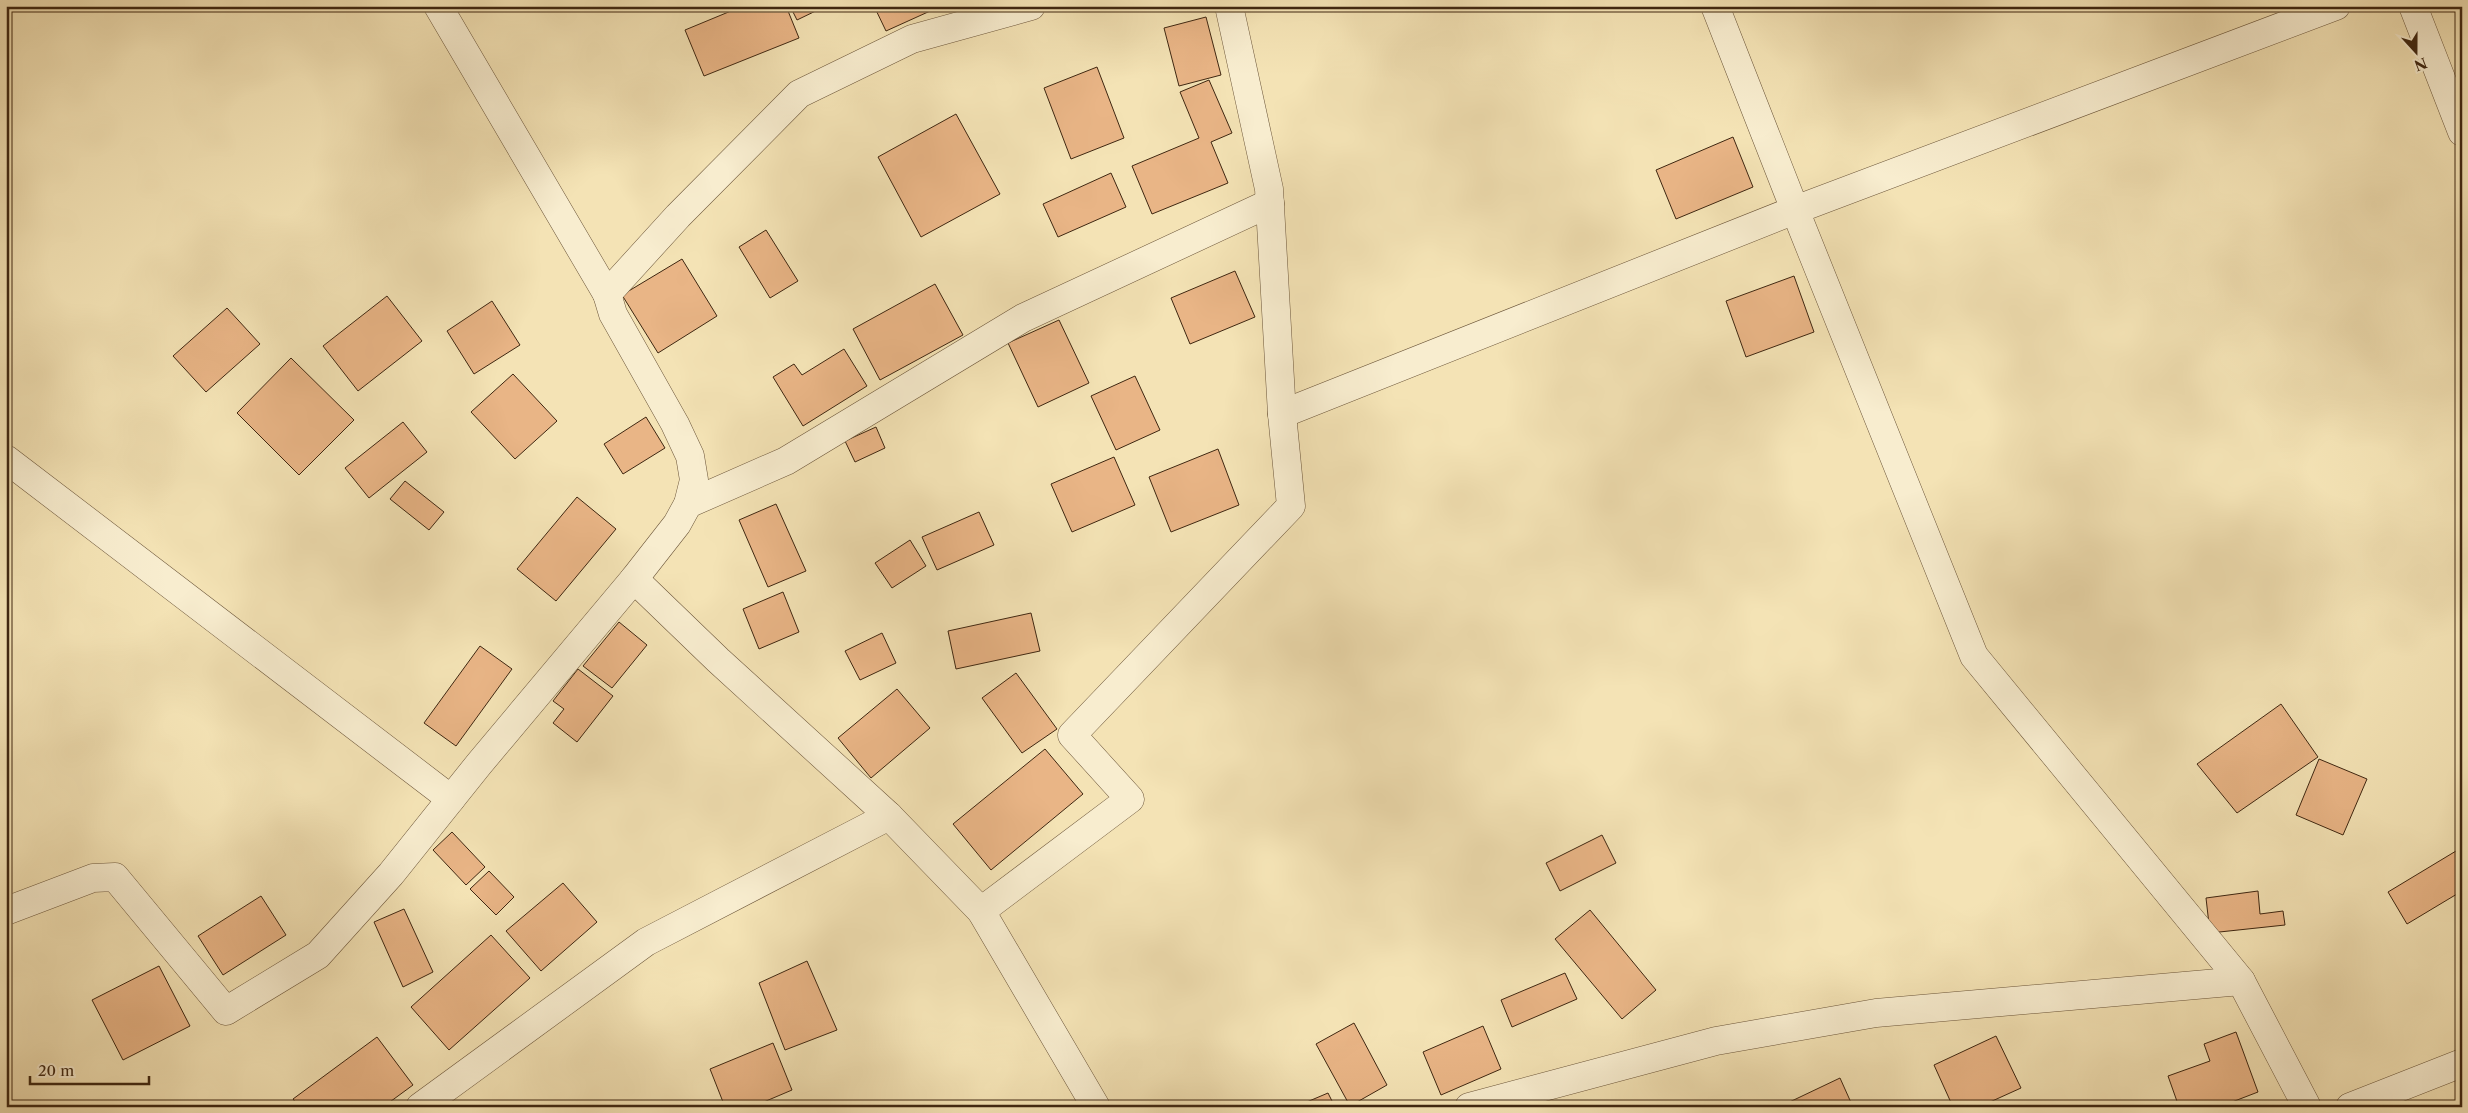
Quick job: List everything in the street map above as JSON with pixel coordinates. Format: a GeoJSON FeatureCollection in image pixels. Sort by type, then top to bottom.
{"type":"FeatureCollection","features":[{"type":"Feature","properties":{"kind":"street"},"geometry":{"type":"LineString","coordinates":[[6,911],[93,878],[114,877],[226,1011],[318,955],[391,874],[450,799],[634,579],[677,524],[688,504],[694,480],[690,456],[675,424],[613,314],[607,294],[438,6]]}},
{"type":"Feature","properties":{"kind":"street"},"geometry":{"type":"LineString","coordinates":[[607,294],[678,216],[799,94],[912,39],[1031,6]]}},
{"type":"Feature","properties":{"kind":"street"},"geometry":{"type":"LineString","coordinates":[[981,911],[1130,799],[1072,735],[1291,506],[1282,414],[1269,189],[1229,6]]}},
{"type":"Feature","properties":{"kind":"street"},"geometry":{"type":"LineString","coordinates":[[1715,6],[1974,656],[2241,981],[2307,1107]]}},
{"type":"Feature","properties":{"kind":"street"},"geometry":{"type":"LineString","coordinates":[[1282,414],[1795,210],[2336,6]]}},
{"type":"Feature","properties":{"kind":"street"},"geometry":{"type":"LineString","coordinates":[[2413,6],[2462,132]]}},
{"type":"Feature","properties":{"kind":"street"},"geometry":{"type":"LineString","coordinates":[[688,504],[786,461],[1023,318],[1270,203]]}},
{"type":"Feature","properties":{"kind":"street"},"geometry":{"type":"LineString","coordinates":[[6,458],[450,799]]}},
{"type":"Feature","properties":{"kind":"street"},"geometry":{"type":"LineString","coordinates":[[634,579],[718,660],[889,816],[981,911],[1096,1107]]}},
{"type":"Feature","properties":{"kind":"street"},"geometry":{"type":"LineString","coordinates":[[420,1107],[646,942],[889,816]]}},
{"type":"Feature","properties":{"kind":"street"},"geometry":{"type":"LineString","coordinates":[[1469,1107],[1716,1041],[1876,1013],[2241,981]]}},
{"type":"Feature","properties":{"kind":"street"},"geometry":{"type":"LineString","coordinates":[[2350,1107],[2462,1063]]}},
{"type":"Feature","properties":{"kind":"building"},"geometry":{"type":"Polygon","coordinates":[[[743,6],[786,6],[799,38],[704,76],[685,30],[743,6]]]}},
{"type":"Feature","properties":{"kind":"building"},"geometry":{"type":"Polygon","coordinates":[[[790,6],[826,6],[797,20],[790,6]]]}},
{"type":"Feature","properties":{"kind":"building"},"geometry":{"type":"Polygon","coordinates":[[[874,6],[939,6],[939,7],[886,31],[874,6]]]}},
{"type":"Feature","properties":{"kind":"building"},"geometry":{"type":"Polygon","coordinates":[[[1206,17],[1221,75],[1179,86],[1164,28],[1206,17]]]}},
{"type":"Feature","properties":{"kind":"building"},"geometry":{"type":"Polygon","coordinates":[[[1097,67],[1124,138],[1071,159],[1044,88],[1097,67]]]}},
{"type":"Feature","properties":{"kind":"building"},"geometry":{"type":"Polygon","coordinates":[[[1209,80],[1232,133],[1211,142],[1228,183],[1152,214],[1132,166],[1199,138],[1180,92],[1209,80]]]}},
{"type":"Feature","properties":{"kind":"building"},"geometry":{"type":"Polygon","coordinates":[[[956,114],[1000,194],[921,237],[878,157],[956,114]]]}},
{"type":"Feature","properties":{"kind":"building"},"geometry":{"type":"Polygon","coordinates":[[[1733,137],[1753,187],[1676,219],[1656,170],[1733,137]]]}},
{"type":"Feature","properties":{"kind":"building"},"geometry":{"type":"Polygon","coordinates":[[[1111,173],[1126,207],[1058,237],[1043,204],[1111,173]]]}},
{"type":"Feature","properties":{"kind":"building"},"geometry":{"type":"Polygon","coordinates":[[[766,230],[798,281],[770,298],[739,247],[766,230]]]}},
{"type":"Feature","properties":{"kind":"building"},"geometry":{"type":"Polygon","coordinates":[[[682,259],[717,316],[658,353],[622,295],[682,259]]]}},
{"type":"Feature","properties":{"kind":"building"},"geometry":{"type":"Polygon","coordinates":[[[1235,271],[1255,317],[1190,344],[1171,298],[1235,271]]]}},
{"type":"Feature","properties":{"kind":"building"},"geometry":{"type":"Polygon","coordinates":[[[1794,276],[1814,332],[1746,357],[1726,301],[1794,276]]]}},
{"type":"Feature","properties":{"kind":"building"},"geometry":{"type":"Polygon","coordinates":[[[935,284],[963,335],[880,380],[853,329],[935,284]]]}},
{"type":"Feature","properties":{"kind":"building"},"geometry":{"type":"Polygon","coordinates":[[[387,296],[422,341],[358,391],[323,346],[387,296]]]}},
{"type":"Feature","properties":{"kind":"building"},"geometry":{"type":"Polygon","coordinates":[[[492,301],[520,345],[474,374],[447,331],[492,301]]]}},
{"type":"Feature","properties":{"kind":"building"},"geometry":{"type":"Polygon","coordinates":[[[227,308],[260,344],[206,392],[173,356],[227,308]]]}},
{"type":"Feature","properties":{"kind":"building"},"geometry":{"type":"Polygon","coordinates":[[[1059,320],[1089,383],[1038,407],[1008,343],[1059,320]]]}},
{"type":"Feature","properties":{"kind":"building"},"geometry":{"type":"Polygon","coordinates":[[[844,349],[867,386],[803,426],[773,377],[794,364],[802,375],[844,349]]]}},
{"type":"Feature","properties":{"kind":"building"},"geometry":{"type":"Polygon","coordinates":[[[291,358],[354,420],[299,475],[237,413],[291,358]]]}},
{"type":"Feature","properties":{"kind":"building"},"geometry":{"type":"Polygon","coordinates":[[[513,374],[557,421],[515,459],[471,412],[513,374]]]}},
{"type":"Feature","properties":{"kind":"building"},"geometry":{"type":"Polygon","coordinates":[[[1135,376],[1160,430],[1116,450],[1091,396],[1135,376]]]}},
{"type":"Feature","properties":{"kind":"building"},"geometry":{"type":"Polygon","coordinates":[[[646,417],[665,448],[623,474],[604,444],[646,417]]]}},
{"type":"Feature","properties":{"kind":"building"},"geometry":{"type":"Polygon","coordinates":[[[403,422],[427,452],[369,498],[345,468],[403,422]]]}},
{"type":"Feature","properties":{"kind":"building"},"geometry":{"type":"Polygon","coordinates":[[[876,427],[885,448],[855,462],[845,441],[876,427]]]}},
{"type":"Feature","properties":{"kind":"building"},"geometry":{"type":"Polygon","coordinates":[[[1218,449],[1239,505],[1171,532],[1149,477],[1218,449]]]}},
{"type":"Feature","properties":{"kind":"building"},"geometry":{"type":"Polygon","coordinates":[[[1114,457],[1135,505],[1072,532],[1051,484],[1114,457]]]}},
{"type":"Feature","properties":{"kind":"building"},"geometry":{"type":"Polygon","coordinates":[[[405,481],[444,512],[429,530],[390,499],[405,481]]]}},
{"type":"Feature","properties":{"kind":"building"},"geometry":{"type":"Polygon","coordinates":[[[577,497],[616,529],[556,601],[517,569],[577,497]]]}},
{"type":"Feature","properties":{"kind":"building"},"geometry":{"type":"Polygon","coordinates":[[[776,504],[806,571],[768,587],[739,520],[776,504]]]}},
{"type":"Feature","properties":{"kind":"building"},"geometry":{"type":"Polygon","coordinates":[[[979,512],[994,545],[937,570],[922,537],[979,512]]]}},
{"type":"Feature","properties":{"kind":"building"},"geometry":{"type":"Polygon","coordinates":[[[910,540],[926,566],[892,588],[875,563],[910,540]]]}},
{"type":"Feature","properties":{"kind":"building"},"geometry":{"type":"Polygon","coordinates":[[[783,592],[799,632],[759,649],[743,609],[783,592]]]}},
{"type":"Feature","properties":{"kind":"building"},"geometry":{"type":"Polygon","coordinates":[[[1031,613],[1040,651],[956,669],[948,631],[1031,613]]]}},
{"type":"Feature","properties":{"kind":"building"},"geometry":{"type":"Polygon","coordinates":[[[619,622],[647,645],[612,688],[583,666],[619,622]]]}},
{"type":"Feature","properties":{"kind":"building"},"geometry":{"type":"Polygon","coordinates":[[[882,633],[896,663],[860,680],[845,651],[882,633]]]}},
{"type":"Feature","properties":{"kind":"building"},"geometry":{"type":"Polygon","coordinates":[[[480,646],[512,669],[456,746],[424,723],[480,646]]]}},
{"type":"Feature","properties":{"kind":"building"},"geometry":{"type":"Polygon","coordinates":[[[578,669],[613,696],[577,742],[553,723],[564,709],[553,701],[578,669]]]}},
{"type":"Feature","properties":{"kind":"building"},"geometry":{"type":"Polygon","coordinates":[[[1016,673],[1057,729],[1022,753],[982,698],[1016,673]]]}},
{"type":"Feature","properties":{"kind":"building"},"geometry":{"type":"Polygon","coordinates":[[[897,689],[930,728],[871,778],[838,738],[897,689]]]}},
{"type":"Feature","properties":{"kind":"building"},"geometry":{"type":"Polygon","coordinates":[[[2281,704],[2318,757],[2237,813],[2197,764],[2281,704]]]}},
{"type":"Feature","properties":{"kind":"building"},"geometry":{"type":"Polygon","coordinates":[[[1045,749],[1083,794],[991,870],[953,824],[1045,749]]]}},
{"type":"Feature","properties":{"kind":"building"},"geometry":{"type":"Polygon","coordinates":[[[2319,759],[2367,779],[2343,835],[2296,815],[2319,759]]]}},
{"type":"Feature","properties":{"kind":"building"},"geometry":{"type":"Polygon","coordinates":[[[452,832],[485,867],[466,885],[433,850],[452,832]]]}},
{"type":"Feature","properties":{"kind":"building"},"geometry":{"type":"Polygon","coordinates":[[[1602,835],[1616,863],[1560,891],[1546,863],[1602,835]]]}},
{"type":"Feature","properties":{"kind":"building"},"geometry":{"type":"Polygon","coordinates":[[[2456,851],[2462,861],[2462,891],[2407,924],[2388,892],[2456,851]]]}},
{"type":"Feature","properties":{"kind":"building"},"geometry":{"type":"Polygon","coordinates":[[[489,871],[514,897],[496,915],[470,889],[489,871]]]}},
{"type":"Feature","properties":{"kind":"building"},"geometry":{"type":"Polygon","coordinates":[[[563,883],[597,922],[541,971],[506,931],[563,883]]]}},
{"type":"Feature","properties":{"kind":"building"},"geometry":{"type":"Polygon","coordinates":[[[2258,891],[2260,914],[2283,911],[2285,925],[2210,933],[2206,898],[2258,891]]]}},
{"type":"Feature","properties":{"kind":"building"},"geometry":{"type":"Polygon","coordinates":[[[261,896],[286,935],[223,975],[198,936],[261,896]]]}},
{"type":"Feature","properties":{"kind":"building"},"geometry":{"type":"Polygon","coordinates":[[[404,909],[433,972],[403,987],[374,922],[404,909]]]}},
{"type":"Feature","properties":{"kind":"building"},"geometry":{"type":"Polygon","coordinates":[[[1590,910],[1656,990],[1622,1019],[1555,939],[1590,910]]]}},
{"type":"Feature","properties":{"kind":"building"},"geometry":{"type":"Polygon","coordinates":[[[491,935],[530,978],[449,1050],[411,1007],[491,935]]]}},
{"type":"Feature","properties":{"kind":"building"},"geometry":{"type":"Polygon","coordinates":[[[807,961],[837,1030],[785,1050],[759,983],[807,961]]]}},
{"type":"Feature","properties":{"kind":"building"},"geometry":{"type":"Polygon","coordinates":[[[159,966],[190,1026],[123,1060],[92,1000],[159,966]]]}},
{"type":"Feature","properties":{"kind":"building"},"geometry":{"type":"Polygon","coordinates":[[[1565,973],[1577,999],[1512,1027],[1501,1000],[1565,973]]]}},
{"type":"Feature","properties":{"kind":"building"},"geometry":{"type":"Polygon","coordinates":[[[1354,1023],[1387,1085],[1350,1106],[1316,1044],[1354,1023]]]}},
{"type":"Feature","properties":{"kind":"building"},"geometry":{"type":"Polygon","coordinates":[[[1483,1026],[1501,1069],[1441,1095],[1423,1052],[1483,1026]]]}},
{"type":"Feature","properties":{"kind":"building"},"geometry":{"type":"Polygon","coordinates":[[[2236,1032],[2258,1092],[2219,1107],[2179,1107],[2168,1076],[2210,1061],[2204,1044],[2236,1032]]]}},
{"type":"Feature","properties":{"kind":"building"},"geometry":{"type":"Polygon","coordinates":[[[1996,1036],[2021,1088],[1979,1107],[1953,1107],[1934,1065],[1996,1036]]]}},
{"type":"Feature","properties":{"kind":"building"},"geometry":{"type":"Polygon","coordinates":[[[377,1037],[413,1085],[383,1107],[299,1107],[293,1099],[377,1037]]]}},
{"type":"Feature","properties":{"kind":"building"},"geometry":{"type":"Polygon","coordinates":[[[773,1043],[792,1090],[752,1107],[725,1107],[710,1069],[773,1043]]]}},
{"type":"Feature","properties":{"kind":"building"},"geometry":{"type":"Polygon","coordinates":[[[1840,1078],[1853,1107],[1779,1107],[1840,1078]]]}},
{"type":"Feature","properties":{"kind":"building"},"geometry":{"type":"Polygon","coordinates":[[[1328,1093],[1335,1107],[1295,1107],[1328,1093]]]}}]}
